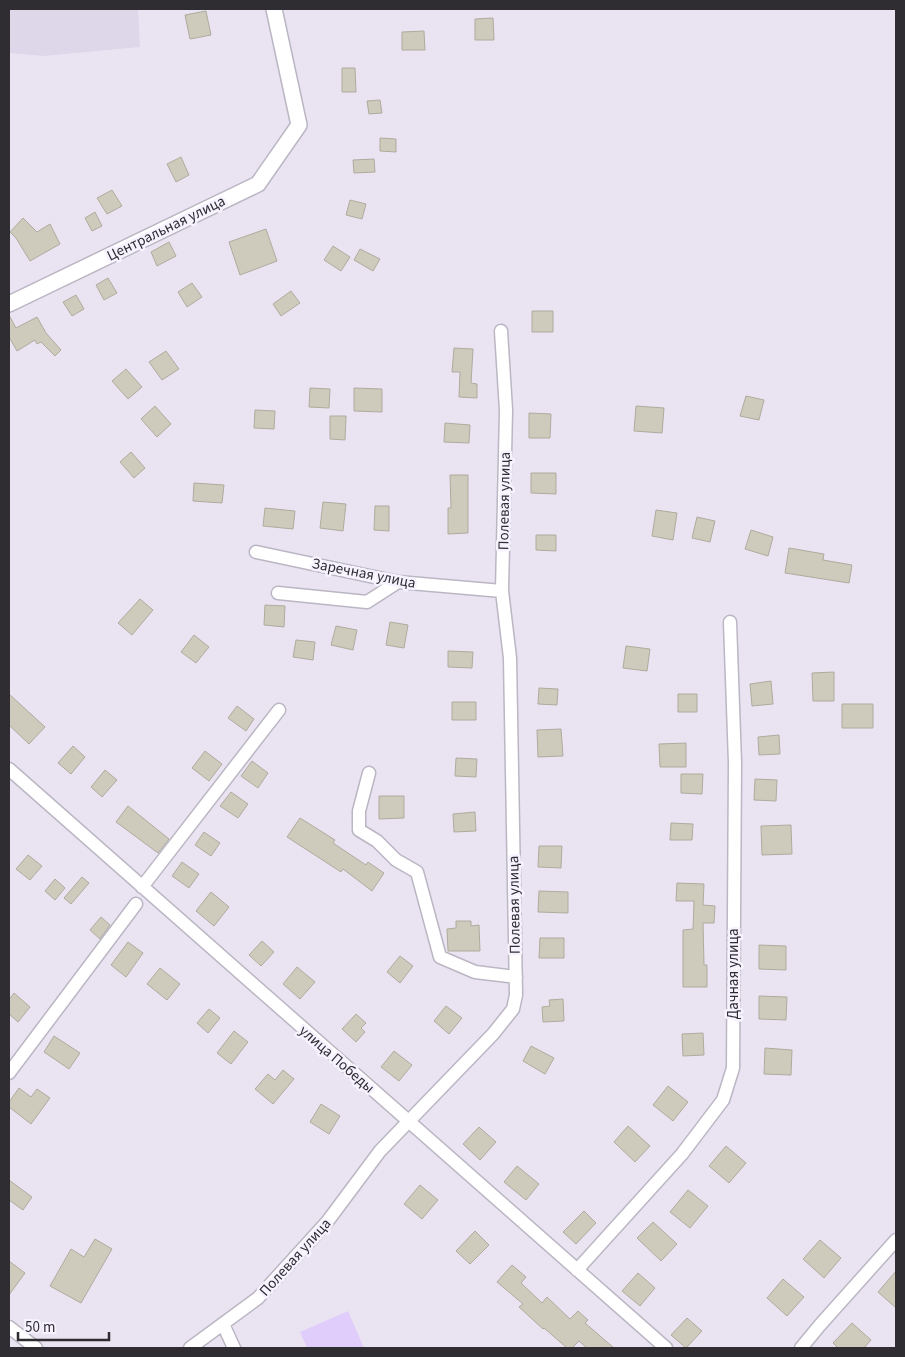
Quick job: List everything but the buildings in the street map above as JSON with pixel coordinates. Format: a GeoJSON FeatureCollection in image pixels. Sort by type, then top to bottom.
{"type":"FeatureCollection","features":[{"type":"Feature","properties":{"kind":"street","name":"Центральная улица"},"geometry":{"type":"LineString","coordinates":[[9,304],[258,184],[299,125],[274,9]]}},
{"type":"Feature","properties":{"kind":"street","name":"Полевая улица"},"geometry":{"type":"LineString","coordinates":[[190,1348],[258,1298],[327,1222],[380,1150],[493,1034],[513,1009],[516,995],[516,978],[510,658],[502,591],[506,410],[501,331]]}},
{"type":"Feature","properties":{"kind":"street","name":"Заречная улица"},"geometry":{"type":"LineString","coordinates":[[256,552],[398,582],[502,591]]}},
{"type":"Feature","properties":{"kind":"street"},"geometry":{"type":"LineString","coordinates":[[278,593],[367,602],[398,582]]}},
{"type":"Feature","properties":{"kind":"street","name":"Дачная улица"},"geometry":{"type":"LineString","coordinates":[[577,1270],[682,1154],[723,1100],[733,1068],[735,763],[730,622]]}},
{"type":"Feature","properties":{"kind":"street"},"geometry":{"type":"LineString","coordinates":[[142,887],[280,710]]}},
{"type":"Feature","properties":{"kind":"street","name":"улица Победы"},"geometry":{"type":"LineString","coordinates":[[9,769],[666,1348]]}},
{"type":"Feature","properties":{"kind":"street"},"geometry":{"type":"LineString","coordinates":[[369,773],[359,811],[358,830],[377,841],[396,860],[417,872],[440,957],[474,972],[516,978]]}},
{"type":"Feature","properties":{"kind":"street"},"geometry":{"type":"LineString","coordinates":[[9,1073],[136,904]]}},
{"type":"Feature","properties":{"kind":"street"},"geometry":{"type":"LineString","coordinates":[[801,1348],[896,1240]]}},
{"type":"Feature","properties":{"kind":"street"},"geometry":{"type":"LineString","coordinates":[[223,1324],[234,1348]]}},
{"type":"Feature","properties":{"kind":"street"},"geometry":{"type":"LineString","coordinates":[[9,1327],[36,1348]]}},
{"type":"Feature","properties":{"kind":"shaded area"},"geometry":{"type":"Polygon","coordinates":[[[9,9],[138,9],[140,47],[44,56],[9,53],[9,9]]]}},
{"type":"Feature","properties":{"kind":"shaded area"},"geometry":{"type":"Polygon","coordinates":[[[348,1311],[364,1348],[307,1348],[300,1332],[348,1311]]]}}]}
